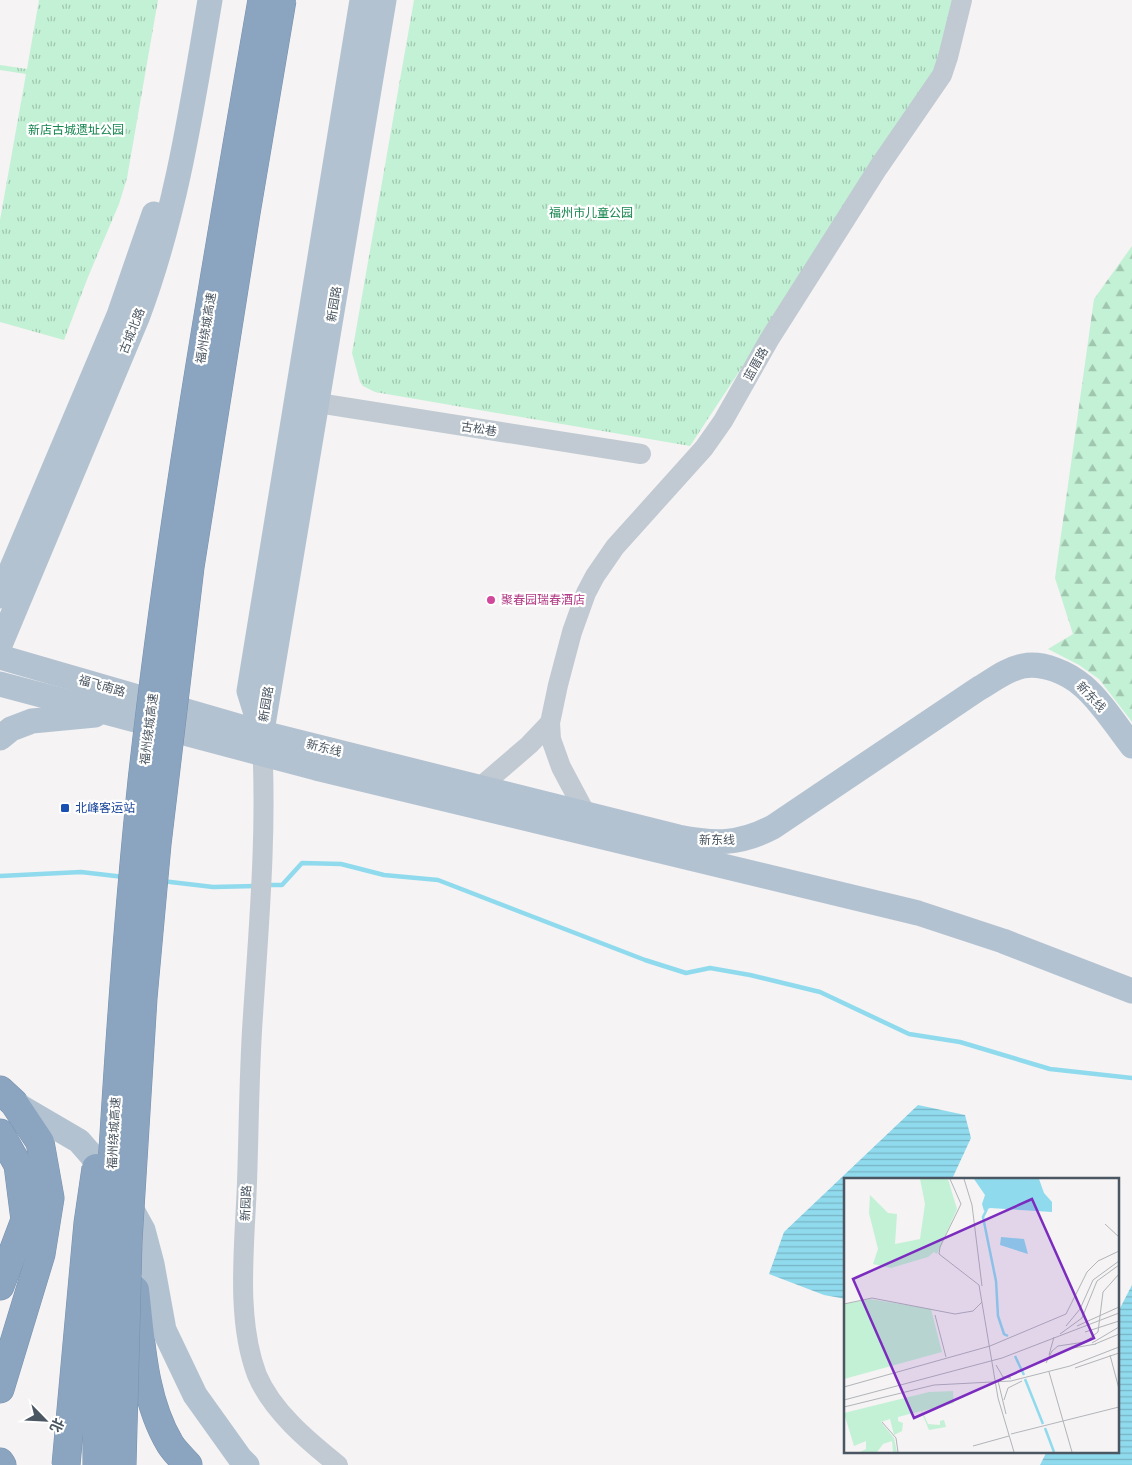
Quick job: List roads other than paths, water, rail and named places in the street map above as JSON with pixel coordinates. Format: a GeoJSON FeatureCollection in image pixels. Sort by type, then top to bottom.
{"type":"FeatureCollection","features":[{"type":"Feature","properties":{"kind":"highway","name":"福州绕城高速"},"geometry":{"type":"LineString","coordinates":[[97,1465],[97,1418],[124,966],[142,782],[169,565],[209,308],[262,0]]}},
{"type":"Feature","properties":{"kind":"highway","name":"福州绕城高速"},"geometry":{"type":"LineString","coordinates":[[122,1465],[128,1241],[143,998],[157,844],[189,577],[244,222],[282,0]]}},
{"type":"Feature","properties":{"kind":"highway"},"geometry":{"type":"LineString","coordinates":[[66,1465],[88,1223],[124,966]]}},
{"type":"Feature","properties":{"kind":"highway"},"geometry":{"type":"LineString","coordinates":[[0,1389],[41,1254],[50,1198],[40,1142],[7,1096]]}},
{"type":"Feature","properties":{"kind":"highway"},"geometry":{"type":"LineString","coordinates":[[0,1133],[18,1165],[25,1220],[0,1286]]}},
{"type":"Feature","properties":{"kind":"highway"},"geometry":{"type":"LineString","coordinates":[[128,1241],[134,1465]]}},
{"type":"Feature","properties":{"kind":"highway"},"geometry":{"type":"LineString","coordinates":[[128,1241],[144,1362],[154,1408],[171,1445],[188,1465]]}},
{"type":"Feature","properties":{"kind":"main road","name":"古城北路"},"geometry":{"type":"LineString","coordinates":[[0,596],[109,338],[149,229],[166,163],[194,0]]}},
{"type":"Feature","properties":{"kind":"main road","name":"古城北路"},"geometry":{"type":"LineString","coordinates":[[0,645],[137,318],[153,274],[174,199],[210,0]]}},
{"type":"Feature","properties":{"kind":"main road","name":"新园路"},"geometry":{"type":"LineString","coordinates":[[262,743],[249,691],[362,0]]}},
{"type":"Feature","properties":{"kind":"main road","name":"新园路"},"geometry":{"type":"LineString","coordinates":[[262,743],[384,0]]}},
{"type":"Feature","properties":{"kind":"main road","name":"福飞南路"},"geometry":{"type":"LineString","coordinates":[[0,657],[262,743]]}},
{"type":"Feature","properties":{"kind":"main road","name":"新东线"},"geometry":{"type":"LineString","coordinates":[[262,743],[479,788],[590,824],[699,841],[727,842],[752,837],[784,821],[978,689],[1005,673],[1024,666],[1033,665],[1049,668],[1067,675],[1083,686],[1132,746]]}},
{"type":"Feature","properties":{"kind":"main road","name":"福飞南路"},"geometry":{"type":"LineString","coordinates":[[0,684],[112,713],[262,743]]}},
{"type":"Feature","properties":{"kind":"main road"},"geometry":{"type":"LineString","coordinates":[[0,738],[11,728],[32,722],[112,713]]}},
{"type":"Feature","properties":{"kind":"main road","name":"新东线"},"geometry":{"type":"LineString","coordinates":[[262,743],[590,824],[918,913],[1003,941],[1132,991]]}},
{"type":"Feature","properties":{"kind":"main road"},"geometry":{"type":"LineString","coordinates":[[7,1096],[79,1141],[120,1188],[143,1230],[152,1264],[164,1330],[195,1396],[247,1465]]}},
{"type":"Feature","properties":{"kind":"street","name":"蓝厝路"},"geometry":{"type":"LineString","coordinates":[[550,723],[572,632],[586,593],[595,576],[624,536],[704,448],[723,421],[769,340],[878,168],[942,76],[962,0]]}},
{"type":"Feature","properties":{"kind":"street","name":"古松巷"},"geometry":{"type":"LineString","coordinates":[[318,403],[641,454]]}},
{"type":"Feature","properties":{"kind":"street"},"geometry":{"type":"LineString","coordinates":[[479,788],[530,744],[550,723]]}},
{"type":"Feature","properties":{"kind":"street"},"geometry":{"type":"LineString","coordinates":[[550,723],[551,739],[561,767],[590,824]]}},
{"type":"Feature","properties":{"kind":"street","name":"新园路"},"geometry":{"type":"LineString","coordinates":[[262,743],[264,792],[263,860],[252,1037],[244,1265],[246,1328],[250,1351],[258,1377],[276,1406],[300,1434],[338,1465]]}},
{"type":"Feature","properties":{"kind":"water"},"geometry":{"type":"Polygon","coordinates":[[[918,1105],[965,1115],[971,1138],[952,1178],[844,1178],[844,1299],[824,1295],[769,1274],[784,1232],[918,1105]]]}},
{"type":"Feature","properties":{"kind":"water"},"geometry":{"type":"Polygon","coordinates":[[[1132,1285],[1132,1465],[1040,1465],[1046,1452],[1120,1452],[1120,1308],[1132,1285]]]}},
{"type":"Feature","properties":{"kind":"waterway"},"geometry":{"type":"LineString","coordinates":[[267,885],[282,885],[302,863],[341,864],[384,875],[438,880],[645,960],[686,973],[710,968],[750,975],[820,992],[909,1034],[960,1042],[1050,1069],[1132,1078]]}},
{"type":"Feature","properties":{"kind":"waterway"},"geometry":{"type":"LineString","coordinates":[[0,876],[81,872],[124,877]]}},
{"type":"Feature","properties":{"kind":"waterway"},"geometry":{"type":"LineString","coordinates":[[162,881],[213,887],[256,886]]}},
{"type":"Feature","properties":{"kind":"place","name":"聚春园瑞春酒店"},"geometry":{"type":"Point","coordinates":[491,600]}},
{"type":"Feature","properties":{"kind":"place","name":"北峰客运站"},"geometry":{"type":"Point","coordinates":[65,808]}},
{"type":"Feature","properties":{"kind":"park label","name":"新店古城遗址公园"},"geometry":{"type":"Point","coordinates":[76,130]}},
{"type":"Feature","properties":{"kind":"park label","name":"福州市儿童公园"},"geometry":{"type":"Point","coordinates":[591,213]}}]}
